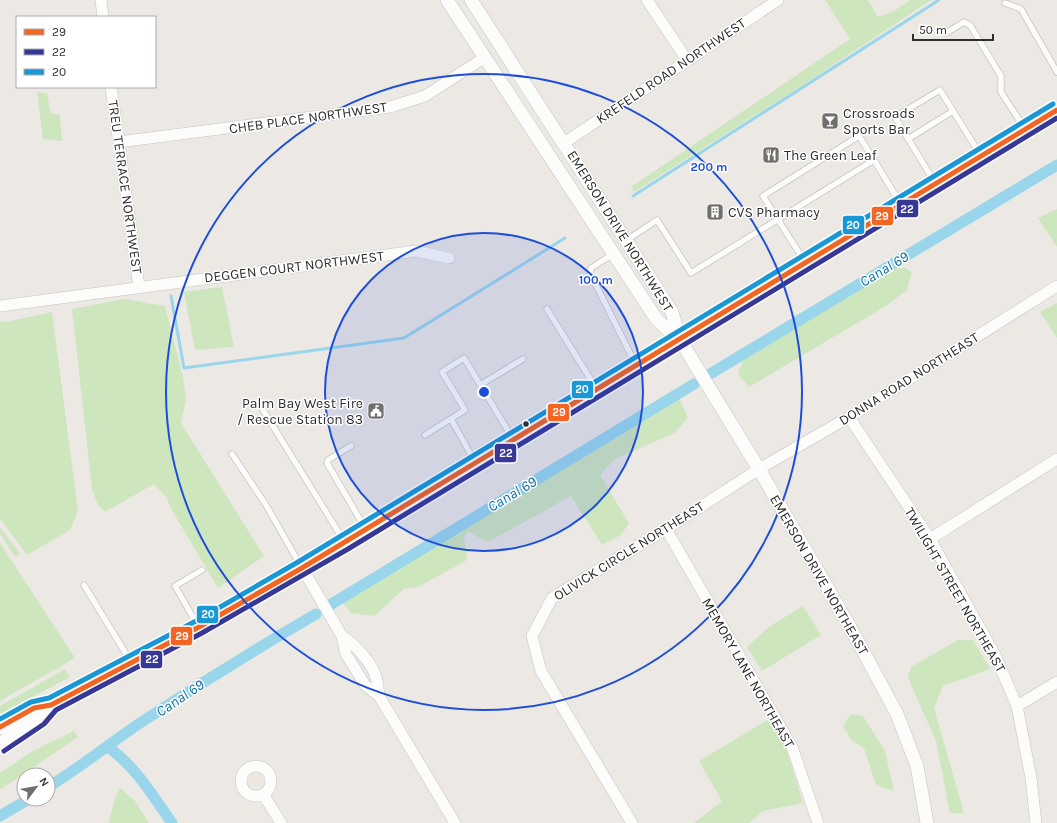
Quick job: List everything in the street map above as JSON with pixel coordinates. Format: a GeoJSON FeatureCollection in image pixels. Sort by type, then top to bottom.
{"type":"FeatureCollection","features":[{"type":"Feature","properties":{"kind":"main road"},"geometry":{"type":"LineString","coordinates":[[0,727],[34,708],[51,705],[132,663],[199,627],[345,543],[1057,110]]}},
{"type":"Feature","properties":{"kind":"main road"},"geometry":{"type":"LineString","coordinates":[[0,745],[40,719],[51,705]]}},
{"type":"Feature","properties":{"kind":"street"},"geometry":{"type":"LineString","coordinates":[[102,0],[103,16]]}},
{"type":"Feature","properties":{"kind":"street","name":"EMERSON DRIVE NORTHWEST"},"geometry":{"type":"LineString","coordinates":[[446,0],[657,320],[680,340]]}},
{"type":"Feature","properties":{"kind":"street","name":"EMERSON DRIVE NORTHWEST"},"geometry":{"type":"LineString","coordinates":[[471,0],[672,312],[680,340]]}},
{"type":"Feature","properties":{"kind":"street"},"geometry":{"type":"LineString","coordinates":[[647,0],[687,60]]}},
{"type":"Feature","properties":{"kind":"street","name":"KREFELD ROAD NORTHWEST"},"geometry":{"type":"LineString","coordinates":[[564,143],[778,0]]}},
{"type":"Feature","properties":{"kind":"street","name":"CHEB PLACE NORTHWEST"},"geometry":{"type":"LineString","coordinates":[[119,142],[390,108],[425,96],[484,58]]}},
{"type":"Feature","properties":{"kind":"street","name":"TREU TERRACE NORTHWEST"},"geometry":{"type":"LineString","coordinates":[[111,88],[139,287]]}},
{"type":"Feature","properties":{"kind":"street","name":"DEGGEN COURT NORTHWEST"},"geometry":{"type":"LineString","coordinates":[[0,306],[416,251],[449,258]]}},
{"type":"Feature","properties":{"kind":"street","name":"DONNA ROAD NORTHEAST"},"geometry":{"type":"LineString","coordinates":[[759,469],[849,417],[1057,286]]}},
{"type":"Feature","properties":{"kind":"street","name":"EMERSON DRIVE NORTHEAST"},"geometry":{"type":"LineString","coordinates":[[680,340],[759,469],[850,627],[896,714],[917,766],[927,823]]}},
{"type":"Feature","properties":{"kind":"street","name":"TWILIGHT STREET NORTHEAST"},"geometry":{"type":"LineString","coordinates":[[849,417],[930,539],[995,655],[1017,706],[1032,778],[1036,823]]}},
{"type":"Feature","properties":{"kind":"street"},"geometry":{"type":"LineString","coordinates":[[930,539],[1057,460]]}},
{"type":"Feature","properties":{"kind":"street","name":"OLIVICK CIRCLE NORTHEAST"},"geometry":{"type":"LineString","coordinates":[[632,823],[541,671],[532,636],[552,598],[666,529],[759,469]]}},
{"type":"Feature","properties":{"kind":"street","name":"MEMORY LANE NORTHEAST"},"geometry":{"type":"LineString","coordinates":[[666,529],[792,747],[818,823]]}},
{"type":"Feature","properties":{"kind":"street"},"geometry":{"type":"LineString","coordinates":[[302,568],[342,636],[346,654],[370,690],[379,696]]}},
{"type":"Feature","properties":{"kind":"street"},"geometry":{"type":"LineString","coordinates":[[342,636],[359,649],[376,677],[379,696],[455,823]]}},
{"type":"Feature","properties":{"kind":"street"},"geometry":{"type":"LineString","coordinates":[[355,668],[366,661]]}},
{"type":"Feature","properties":{"kind":"street"},"geometry":{"type":"LineString","coordinates":[[1017,706],[1057,682]]}},
{"type":"Feature","properties":{"kind":"street"},"geometry":{"type":"LineString","coordinates":[[264,794],[281,823]]}},
{"type":"Feature","properties":{"kind":"lane"},"geometry":{"type":"LineString","coordinates":[[1006,3],[1021,9],[1057,72]]}},
{"type":"Feature","properties":{"kind":"lane"},"geometry":{"type":"LineString","coordinates":[[946,33],[964,22],[970,25],[1001,76],[1001,92],[1026,129]]}},
{"type":"Feature","properties":{"kind":"lane"},"geometry":{"type":"LineString","coordinates":[[935,184],[895,117],[940,90],[981,156]]}},
{"type":"Feature","properties":{"kind":"lane"},"geometry":{"type":"LineString","coordinates":[[908,139],[953,111]]}},
{"type":"Feature","properties":{"kind":"lane"},"geometry":{"type":"LineString","coordinates":[[806,263],[763,196],[859,136],[901,205]]}},
{"type":"Feature","properties":{"kind":"lane"},"geometry":{"type":"LineString","coordinates":[[627,240],[657,220],[691,273],[874,160]]}},
{"type":"Feature","properties":{"kind":"lane"},"geometry":{"type":"LineString","coordinates":[[613,254],[592,268],[590,272],[637,366]]}},
{"type":"Feature","properties":{"kind":"lane"},"geometry":{"type":"LineString","coordinates":[[547,309],[598,390]]}},
{"type":"Feature","properties":{"kind":"lane"},"geometry":{"type":"LineString","coordinates":[[425,435],[465,410],[442,372],[464,358],[514,441]]}},
{"type":"Feature","properties":{"kind":"lane"},"geometry":{"type":"LineString","coordinates":[[480,385],[523,359]]}},
{"type":"Feature","properties":{"kind":"lane"},"geometry":{"type":"LineString","coordinates":[[263,410],[345,543]]}},
{"type":"Feature","properties":{"kind":"lane"},"geometry":{"type":"LineString","coordinates":[[451,419],[476,464]]}},
{"type":"Feature","properties":{"kind":"lane"},"geometry":{"type":"LineString","coordinates":[[351,446],[328,460],[327,463],[366,530]]}},
{"type":"Feature","properties":{"kind":"lane"},"geometry":{"type":"LineString","coordinates":[[232,454],[266,505],[302,568]]}},
{"type":"Feature","properties":{"kind":"lane"},"geometry":{"type":"LineString","coordinates":[[199,627],[175,586],[202,570]]}},
{"type":"Feature","properties":{"kind":"lane"},"geometry":{"type":"LineString","coordinates":[[84,585],[132,663]]}},
{"type":"Feature","properties":{"kind":"green space"},"geometry":{"type":"Polygon","coordinates":[[[825,0],[868,0],[878,17],[894,11],[910,0],[931,0],[809,81],[634,192],[631,187],[850,39],[825,0]]]}},
{"type":"Feature","properties":{"kind":"green space"},"geometry":{"type":"Polygon","coordinates":[[[37,92],[47,94],[51,113],[60,115],[62,141],[43,139],[37,92]]]}},
{"type":"Feature","properties":{"kind":"green space"},"geometry":{"type":"Polygon","coordinates":[[[1057,209],[1057,247],[1038,218],[1057,209]]]}},
{"type":"Feature","properties":{"kind":"green space"},"geometry":{"type":"Polygon","coordinates":[[[906,268],[912,273],[907,290],[886,306],[749,387],[738,374],[743,360],[893,269],[906,268]]]}},
{"type":"Feature","properties":{"kind":"green space"},"geometry":{"type":"Polygon","coordinates":[[[222,287],[234,347],[195,350],[184,292],[222,287]]]}},
{"type":"Feature","properties":{"kind":"green space"},"geometry":{"type":"Polygon","coordinates":[[[124,299],[165,306],[183,377],[186,399],[181,423],[264,556],[218,588],[170,507],[167,498],[154,484],[105,512],[98,505],[92,490],[72,309],[124,299]]]}},
{"type":"Feature","properties":{"kind":"green space"},"geometry":{"type":"Polygon","coordinates":[[[1057,303],[1057,338],[1040,312],[1057,303]]]}},
{"type":"Feature","properties":{"kind":"green space"},"geometry":{"type":"Polygon","coordinates":[[[52,312],[78,511],[70,530],[27,555],[0,518],[0,321],[5,322],[52,312]]]}},
{"type":"Feature","properties":{"kind":"green space"},"geometry":{"type":"Polygon","coordinates":[[[679,399],[688,417],[675,433],[615,459],[600,475],[629,523],[621,535],[602,545],[571,496],[488,542],[468,532],[464,537],[467,560],[418,587],[404,589],[374,616],[351,613],[343,603],[679,399]]]}},
{"type":"Feature","properties":{"kind":"green space"},"geometry":{"type":"Polygon","coordinates":[[[0,527],[20,554],[15,557],[0,533],[0,527]]]}},
{"type":"Feature","properties":{"kind":"green space"},"geometry":{"type":"Polygon","coordinates":[[[0,543],[75,658],[0,701],[0,543]]]}},
{"type":"Feature","properties":{"kind":"green space"},"geometry":{"type":"Polygon","coordinates":[[[803,606],[821,635],[762,671],[747,647],[769,627],[803,606]]]}},
{"type":"Feature","properties":{"kind":"green space"},"geometry":{"type":"Polygon","coordinates":[[[958,640],[973,640],[990,669],[943,686],[934,708],[964,813],[950,813],[936,741],[908,678],[911,667],[958,640]]]}},
{"type":"Feature","properties":{"kind":"green space"},"geometry":{"type":"Polygon","coordinates":[[[65,669],[70,677],[0,714],[0,706],[65,669]]]}},
{"type":"Feature","properties":{"kind":"green space"},"geometry":{"type":"Polygon","coordinates":[[[851,714],[863,716],[885,751],[894,791],[876,785],[864,748],[852,741],[843,726],[851,714]]]}},
{"type":"Feature","properties":{"kind":"green space"},"geometry":{"type":"Polygon","coordinates":[[[769,719],[785,745],[803,803],[763,811],[749,823],[694,823],[722,801],[699,761],[769,719]]]}},
{"type":"Feature","properties":{"kind":"green space"},"geometry":{"type":"Polygon","coordinates":[[[74,731],[78,737],[34,767],[16,767],[16,779],[0,790],[0,773],[31,752],[74,731]]]}},
{"type":"Feature","properties":{"kind":"green space"},"geometry":{"type":"Polygon","coordinates":[[[120,788],[135,801],[149,823],[109,823],[115,797],[120,788]]]}},
{"type":"Feature","properties":{"kind":"waterway"},"geometry":{"type":"LineString","coordinates":[[633,196],[939,0]]}},
{"type":"Feature","properties":{"kind":"waterway","name":"Canal 69"},"geometry":{"type":"LineString","coordinates":[[710,374],[1057,165]]}},
{"type":"Feature","properties":{"kind":"waterway"},"geometry":{"type":"LineString","coordinates":[[171,296],[184,368],[404,338],[565,238]]}},
{"type":"Feature","properties":{"kind":"waterway","name":"Canal 69"},"geometry":{"type":"LineString","coordinates":[[330,605],[694,384]]}},
{"type":"Feature","properties":{"kind":"waterway","name":"Canal 69"},"geometry":{"type":"LineString","coordinates":[[56,782],[128,731],[205,681],[316,614]]}},
{"type":"Feature","properties":{"kind":"waterway"},"geometry":{"type":"LineString","coordinates":[[108,747],[135,772],[172,823]]}},
{"type":"Feature","properties":{"kind":"waterway","name":"Canal 69"},"geometry":{"type":"LineString","coordinates":[[0,816],[16,807]]}},
{"type":"Feature","properties":{"kind":"transit line","name":"20"},"geometry":{"type":"LineString","coordinates":[[0,719],[31,702],[49,698],[196,621],[298,562],[1053,104]]}},
{"type":"Feature","properties":{"kind":"transit line","name":"29"},"geometry":{"type":"LineString","coordinates":[[0,727],[34,708],[51,705],[108,675],[199,627],[302,568],[1057,110]]}},
{"type":"Feature","properties":{"kind":"transit line","name":"22"},"geometry":{"type":"LineString","coordinates":[[4,751],[44,724],[56,710],[202,633],[348,549],[1057,118]]}},
{"type":"Feature","properties":{"kind":"place","name":"Crossroads Sports Bar"},"geometry":{"type":"Point","coordinates":[830,121]}},
{"type":"Feature","properties":{"kind":"place","name":"The Green Leaf"},"geometry":{"type":"Point","coordinates":[771,155]}},
{"type":"Feature","properties":{"kind":"place","name":"CVS Pharmacy"},"geometry":{"type":"Point","coordinates":[715,212]}},
{"type":"Feature","properties":{"kind":"place","name":"Palm Bay West Fire / Rescue Station 83"},"geometry":{"type":"Point","coordinates":[376,411]}}]}
